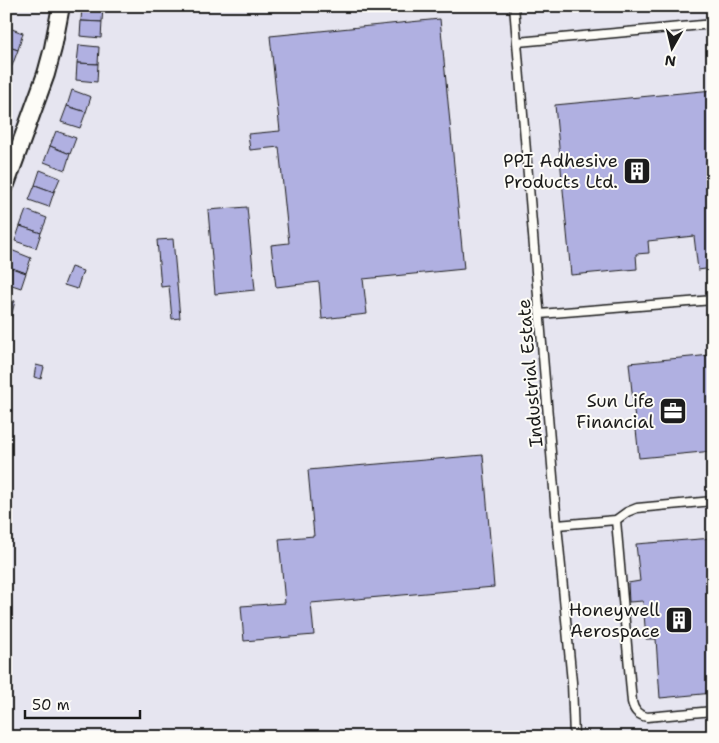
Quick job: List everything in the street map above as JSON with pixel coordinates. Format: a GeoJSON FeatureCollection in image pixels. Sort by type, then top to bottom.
{"type":"FeatureCollection","features":[{"type":"Feature","properties":{"kind":"street"},"geometry":{"type":"LineString","coordinates":[[6,184],[46,74],[61,6]]}},
{"type":"Feature","properties":{"kind":"lane","name":"Industrial Estate"},"geometry":{"type":"LineString","coordinates":[[514,6],[557,525],[572,682],[574,737]]}},
{"type":"Feature","properties":{"kind":"lane"},"geometry":{"type":"LineString","coordinates":[[518,42],[713,24]]}},
{"type":"Feature","properties":{"kind":"lane"},"geometry":{"type":"LineString","coordinates":[[540,314],[713,300]]}},
{"type":"Feature","properties":{"kind":"lane"},"geometry":{"type":"LineString","coordinates":[[557,525],[616,520],[637,508],[713,501]]}},
{"type":"Feature","properties":{"kind":"lane"},"geometry":{"type":"LineString","coordinates":[[616,520],[634,709],[640,715],[647,717],[713,711]]}},
{"type":"Feature","properties":{"kind":"building"},"geometry":{"type":"Polygon","coordinates":[[[82,6],[103,7],[102,22],[81,21],[82,6]]]}},
{"type":"Feature","properties":{"kind":"building"},"geometry":{"type":"Polygon","coordinates":[[[440,19],[464,269],[363,279],[367,314],[322,319],[319,282],[276,287],[271,245],[289,243],[279,147],[250,150],[248,134],[280,131],[270,36],[440,19]]]}},
{"type":"Feature","properties":{"kind":"building"},"geometry":{"type":"Polygon","coordinates":[[[81,21],[102,22],[101,38],[80,36],[81,21]]]}},
{"type":"Feature","properties":{"kind":"building"},"geometry":{"type":"Polygon","coordinates":[[[6,27],[23,33],[18,50],[6,46],[6,27]]]}},
{"type":"Feature","properties":{"kind":"building"},"geometry":{"type":"Polygon","coordinates":[[[79,45],[99,47],[98,64],[77,63],[79,45]]]}},
{"type":"Feature","properties":{"kind":"building"},"geometry":{"type":"Polygon","coordinates":[[[6,46],[18,50],[12,66],[6,64],[6,46]]]}},
{"type":"Feature","properties":{"kind":"building"},"geometry":{"type":"Polygon","coordinates":[[[77,63],[98,64],[97,82],[76,80],[77,63]]]}},
{"type":"Feature","properties":{"kind":"building"},"geometry":{"type":"Polygon","coordinates":[[[72,90],[91,97],[86,112],[67,106],[72,90]]]}},
{"type":"Feature","properties":{"kind":"building","name":"PPI Adhesive Products Ltd."},"geometry":{"type":"Polygon","coordinates":[[[713,90],[713,268],[698,270],[694,236],[648,241],[649,253],[636,254],[637,269],[571,275],[555,105],[713,90]]]}},
{"type":"Feature","properties":{"kind":"building"},"geometry":{"type":"Polygon","coordinates":[[[67,106],[86,112],[80,128],[61,122],[67,106]]]}},
{"type":"Feature","properties":{"kind":"building"},"geometry":{"type":"Polygon","coordinates":[[[56,131],[76,138],[70,154],[50,146],[56,131]]]}},
{"type":"Feature","properties":{"kind":"building"},"geometry":{"type":"Polygon","coordinates":[[[50,146],[70,154],[65,170],[44,162],[50,146]]]}},
{"type":"Feature","properties":{"kind":"building"},"geometry":{"type":"Polygon","coordinates":[[[40,170],[60,178],[54,192],[35,185],[40,170]]]}},
{"type":"Feature","properties":{"kind":"building"},"geometry":{"type":"Polygon","coordinates":[[[35,185],[54,192],[49,207],[29,200],[35,185]]]}},
{"type":"Feature","properties":{"kind":"building"},"geometry":{"type":"Polygon","coordinates":[[[247,207],[255,290],[215,294],[208,210],[247,207]]]}},
{"type":"Feature","properties":{"kind":"building"},"geometry":{"type":"Polygon","coordinates":[[[26,210],[47,218],[41,233],[20,226],[26,210]]]}},
{"type":"Feature","properties":{"kind":"building"},"geometry":{"type":"Polygon","coordinates":[[[20,226],[41,233],[36,248],[15,241],[20,226]]]}},
{"type":"Feature","properties":{"kind":"building"},"geometry":{"type":"Polygon","coordinates":[[[173,239],[180,318],[172,319],[169,286],[161,287],[157,240],[173,239]]]}},
{"type":"Feature","properties":{"kind":"building"},"geometry":{"type":"Polygon","coordinates":[[[11,250],[31,258],[26,273],[6,266],[11,250]]]}},
{"type":"Feature","properties":{"kind":"building"},"geometry":{"type":"Polygon","coordinates":[[[6,266],[26,273],[21,288],[6,283],[6,266]]]}},
{"type":"Feature","properties":{"kind":"building"},"geometry":{"type":"Polygon","coordinates":[[[71,267],[83,271],[77,289],[64,285],[71,267]]]}},
{"type":"Feature","properties":{"kind":"building"},"geometry":{"type":"Polygon","coordinates":[[[6,299],[15,301],[11,317],[6,316],[6,299]]]}},
{"type":"Feature","properties":{"kind":"building","name":"Sun Life Financial"},"geometry":{"type":"Polygon","coordinates":[[[711,355],[713,370],[713,451],[639,458],[629,363],[711,355]]]}},
{"type":"Feature","properties":{"kind":"building"},"geometry":{"type":"Polygon","coordinates":[[[36,365],[44,367],[41,379],[34,377],[36,365]]]}},
{"type":"Feature","properties":{"kind":"building"},"geometry":{"type":"Polygon","coordinates":[[[483,455],[494,587],[311,603],[314,635],[244,641],[241,606],[285,603],[279,539],[314,536],[308,470],[483,455]]]}},
{"type":"Feature","properties":{"kind":"building","name":"Honeywell Aerospace"},"geometry":{"type":"Polygon","coordinates":[[[713,538],[713,693],[660,698],[656,639],[646,639],[643,601],[629,602],[628,583],[640,581],[636,544],[713,538]]]}},
{"type":"Feature","properties":{"kind":"place","name":"PPI Adhesive Products Ltd."},"geometry":{"type":"Point","coordinates":[637,171]}},
{"type":"Feature","properties":{"kind":"place","name":"Sun Life Financial"},"geometry":{"type":"Point","coordinates":[673,411]}},
{"type":"Feature","properties":{"kind":"place","name":"Honeywell Aerospace"},"geometry":{"type":"Point","coordinates":[679,620]}}]}
